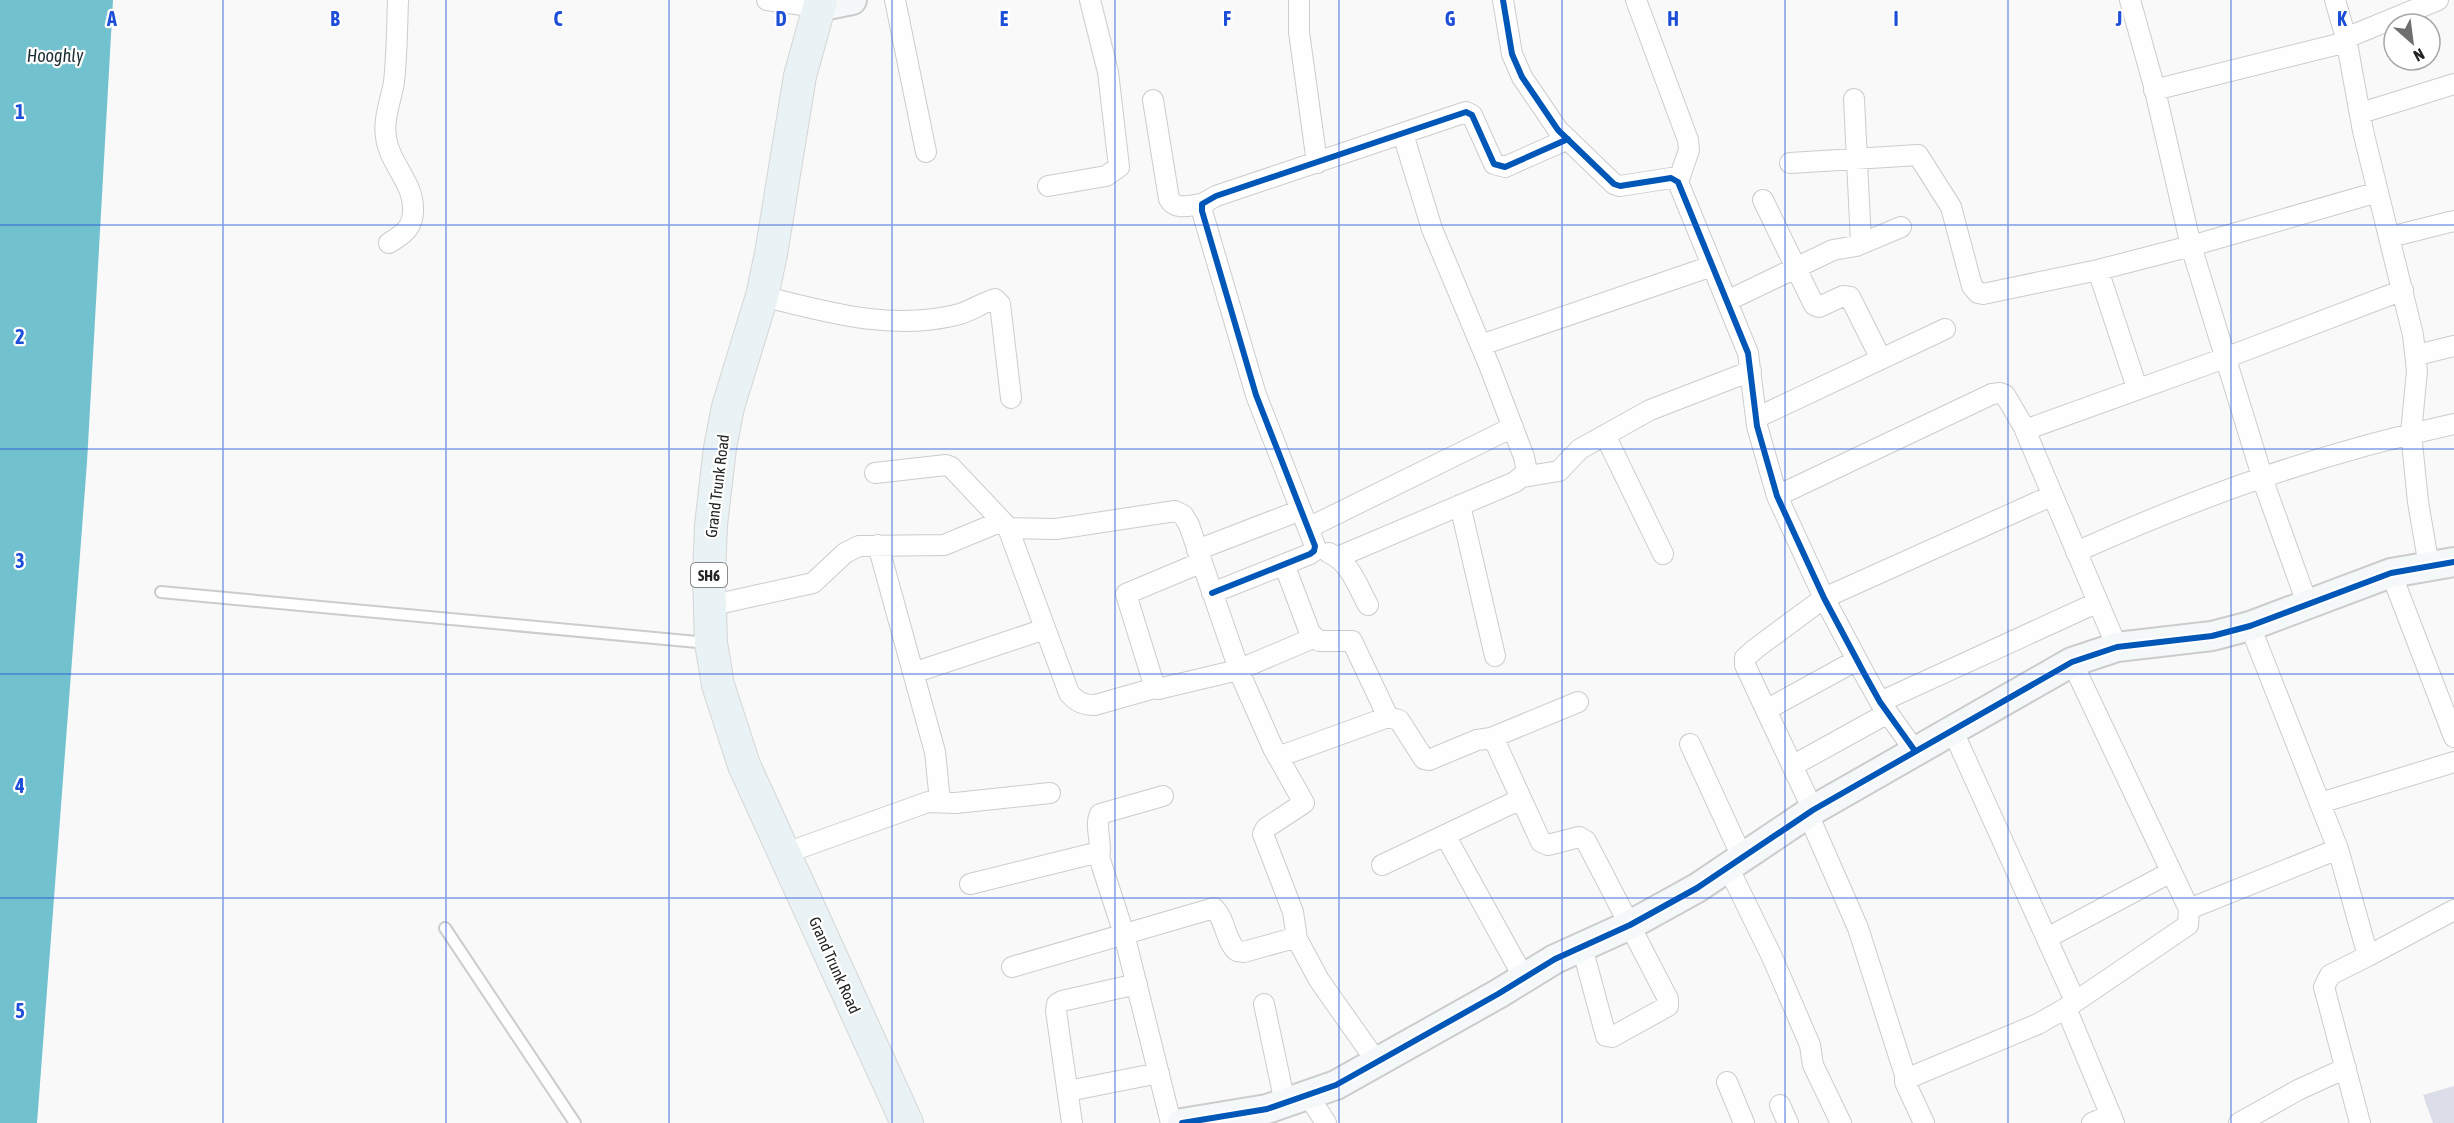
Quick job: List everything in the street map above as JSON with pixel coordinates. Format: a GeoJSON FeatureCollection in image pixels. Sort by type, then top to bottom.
{"type":"FeatureCollection","features":[{"type":"Feature","properties":{"kind":"main road","name":"Grand Trunk Road"},"geometry":{"type":"LineString","coordinates":[[820,3],[800,76],[762,296],[728,407],[720,448],[711,525],[709,606],[711,643],[718,685],[744,765],[907,1123]]}},
{"type":"Feature","properties":{"kind":"street"},"geometry":{"type":"LineString","coordinates":[[389,243],[404,234],[411,225],[413,208],[411,192],[389,151],[385,133],[395,74],[398,0]]}},
{"type":"Feature","properties":{"kind":"street"},"geometry":{"type":"LineString","coordinates":[[767,0],[820,3],[852,0]]}},
{"type":"Feature","properties":{"kind":"street"},"geometry":{"type":"LineString","coordinates":[[895,0],[926,152]]}},
{"type":"Feature","properties":{"kind":"street"},"geometry":{"type":"LineString","coordinates":[[1048,186],[1106,176],[1119,168],[1108,72],[1090,0]]}},
{"type":"Feature","properties":{"kind":"street"},"geometry":{"type":"LineString","coordinates":[[1299,0],[1299,32],[1317,163]]}},
{"type":"Feature","properties":{"kind":"street"},"geometry":{"type":"LineString","coordinates":[[1503,0],[1512,54],[1517,66],[1533,95],[1568,139],[1614,184],[1620,186],[1671,178],[1678,182],[1748,353],[1756,418],[1778,496],[1824,598],[1857,660],[1884,708],[1915,751]]}},
{"type":"Feature","properties":{"kind":"street"},"geometry":{"type":"LineString","coordinates":[[1636,0],[1688,140],[1689,150],[1678,182]]}},
{"type":"Feature","properties":{"kind":"street"},"geometry":{"type":"LineString","coordinates":[[2130,0],[2191,246],[2262,476],[2307,603]]}},
{"type":"Feature","properties":{"kind":"street"},"geometry":{"type":"LineString","coordinates":[[1182,1123],[1222,1119],[1267,1109],[1336,1085],[1555,959],[1630,925],[1697,888],[1810,812],[2072,662],[2117,647],[2212,636],[2250,626],[2391,573],[2442,564],[2418,502],[2411,433],[2417,355],[2335,0]]}},
{"type":"Feature","properties":{"kind":"street"},"geometry":{"type":"LineString","coordinates":[[2154,90],[2346,40],[2438,0]]}},
{"type":"Feature","properties":{"kind":"street"},"geometry":{"type":"LineString","coordinates":[[2361,113],[2454,84]]}},
{"type":"Feature","properties":{"kind":"street"},"geometry":{"type":"LineString","coordinates":[[1854,99],[1861,243]]}},
{"type":"Feature","properties":{"kind":"street"},"geometry":{"type":"LineString","coordinates":[[1153,100],[1168,199],[1171,204],[1178,207],[1202,204],[1216,196],[1468,112],[1472,115],[1494,164],[1500,167],[1505,167],[1568,139]]}},
{"type":"Feature","properties":{"kind":"street"},"geometry":{"type":"LineString","coordinates":[[1403,134],[1432,229],[1481,345],[1526,464],[1527,472],[1523,477]]}},
{"type":"Feature","properties":{"kind":"street"},"geometry":{"type":"LineString","coordinates":[[1790,163],[1913,155],[1920,159],[1951,207],[1972,286],[1978,293],[1992,293],[2098,270],[2191,246],[2378,192]]}},
{"type":"Feature","properties":{"kind":"street"},"geometry":{"type":"LineString","coordinates":[[1763,201],[1816,307],[1843,296],[1850,297],[1881,359]]}},
{"type":"Feature","properties":{"kind":"street"},"geometry":{"type":"LineString","coordinates":[[1202,204],[1202,211],[1256,395],[1308,528],[1314,551],[1212,593]]}},
{"type":"Feature","properties":{"kind":"street"},"geometry":{"type":"LineString","coordinates":[[2390,237],[2454,221]]}},
{"type":"Feature","properties":{"kind":"street"},"geometry":{"type":"LineString","coordinates":[[1727,301],[1833,250],[1861,243],[1901,227]]}},
{"type":"Feature","properties":{"kind":"street"},"geometry":{"type":"LineString","coordinates":[[1481,345],[1713,266]]}},
{"type":"Feature","properties":{"kind":"street"},"geometry":{"type":"LineString","coordinates":[[2098,270],[2136,388]]}},
{"type":"Feature","properties":{"kind":"street"},"geometry":{"type":"LineString","coordinates":[[2025,429],[2225,358],[2403,290]]}},
{"type":"Feature","properties":{"kind":"street"},"geometry":{"type":"LineString","coordinates":[[762,296],[838,315],[902,322],[956,315],[991,300],[998,300],[1011,398]]}},
{"type":"Feature","properties":{"kind":"street"},"geometry":{"type":"LineString","coordinates":[[1756,418],[1945,329]]}},
{"type":"Feature","properties":{"kind":"street"},"geometry":{"type":"LineString","coordinates":[[2417,355],[2454,346]]}},
{"type":"Feature","properties":{"kind":"street"},"geometry":{"type":"LineString","coordinates":[[1338,557],[1523,477],[1559,471],[1580,449],[1664,403],[1751,370]]}},
{"type":"Feature","properties":{"kind":"street"},"geometry":{"type":"LineString","coordinates":[[1778,496],[1992,394],[2005,395],[2025,429],[2025,434],[2096,603],[2117,647]]}},
{"type":"Feature","properties":{"kind":"street"},"geometry":{"type":"LineString","coordinates":[[2076,552],[2136,525],[2262,476],[2411,433],[2454,424]]}},
{"type":"Feature","properties":{"kind":"street"},"geometry":{"type":"LineString","coordinates":[[1155,688],[1126,594],[1199,557],[1308,528],[1513,427]]}},
{"type":"Feature","properties":{"kind":"street"},"geometry":{"type":"LineString","coordinates":[[1605,435],[1663,554]]}},
{"type":"Feature","properties":{"kind":"street"},"geometry":{"type":"LineString","coordinates":[[875,472],[951,466],[1005,525],[1069,693],[1085,705],[1095,705],[1155,688],[1238,670],[1313,638]]}},
{"type":"Feature","properties":{"kind":"street"},"geometry":{"type":"LineString","coordinates":[[1924,1123],[1904,1080],[1905,1075],[1858,928],[1792,766],[1744,665],[1745,658],[1824,598],[2051,496]]}},
{"type":"Feature","properties":{"kind":"street"},"geometry":{"type":"LineString","coordinates":[[1460,505],[1495,656]]}},
{"type":"Feature","properties":{"kind":"street"},"geometry":{"type":"LineString","coordinates":[[709,606],[813,583],[845,553],[859,546],[944,545],[1005,525],[1064,528],[1175,511],[1183,515],[1189,525],[1238,670],[1278,757],[1304,804],[1266,828],[1263,834],[1293,912],[1297,939],[1319,980],[1377,1062]]}},
{"type":"Feature","properties":{"kind":"street"},"geometry":{"type":"LineString","coordinates":[[1308,528],[1348,569],[1368,605]]}},
{"type":"Feature","properties":{"kind":"street"},"geometry":{"type":"LineString","coordinates":[[878,545],[935,752],[940,801]]}},
{"type":"Feature","properties":{"kind":"street"},"geometry":{"type":"LineString","coordinates":[[1284,564],[1313,638],[1319,641],[1352,641],[1388,717]]}},
{"type":"Feature","properties":{"kind":"street"},"geometry":{"type":"LineString","coordinates":[[2391,573],[2454,737]]}},
{"type":"Feature","properties":{"kind":"street"},"geometry":{"type":"LineString","coordinates":[[1792,766],[1884,708],[2096,603]]}},
{"type":"Feature","properties":{"kind":"street"},"geometry":{"type":"LineString","coordinates":[[2250,626],[2338,849],[2368,956]]}},
{"type":"Feature","properties":{"kind":"street"},"geometry":{"type":"LineString","coordinates":[[913,673],[1045,628]]}},
{"type":"Feature","properties":{"kind":"street"},"geometry":{"type":"LineString","coordinates":[[1766,710],[1857,660]]}},
{"type":"Feature","properties":{"kind":"street"},"geometry":{"type":"LineString","coordinates":[[1905,1075],[1911,1077],[2038,1024],[2188,925],[2189,909],[2072,662]]}},
{"type":"Feature","properties":{"kind":"street"},"geometry":{"type":"LineString","coordinates":[[1278,757],[1388,717],[1399,720],[1424,759],[1429,760],[1477,740],[1491,738],[1578,702]]}},
{"type":"Feature","properties":{"kind":"street"},"geometry":{"type":"LineString","coordinates":[[1952,729],[2046,938],[2112,1119],[2092,1123]]}},
{"type":"Feature","properties":{"kind":"street"},"geometry":{"type":"LineString","coordinates":[[1491,738],[1497,746],[1538,838],[1544,844],[1579,837],[1586,841],[1669,1005],[1612,1037],[1605,1033],[1582,947]]}},
{"type":"Feature","properties":{"kind":"street"},"geometry":{"type":"LineString","coordinates":[[1690,744],[1772,957],[1810,1044],[1813,1065],[1841,1123]]}},
{"type":"Feature","properties":{"kind":"street"},"geometry":{"type":"LineString","coordinates":[[2320,803],[2454,762]]}},
{"type":"Feature","properties":{"kind":"street"},"geometry":{"type":"LineString","coordinates":[[786,853],[928,802],[956,803],[1050,793]]}},
{"type":"Feature","properties":{"kind":"street"},"geometry":{"type":"LineString","coordinates":[[1163,796],[1100,814],[1097,820],[1101,846],[1099,857],[1124,934],[1171,1123]]}},
{"type":"Feature","properties":{"kind":"street"},"geometry":{"type":"LineString","coordinates":[[1382,865],[1521,799]]}},
{"type":"Feature","properties":{"kind":"street"},"geometry":{"type":"LineString","coordinates":[[1445,835],[1524,978]]}},
{"type":"Feature","properties":{"kind":"street"},"geometry":{"type":"LineString","coordinates":[[2189,909],[2338,849]]}},
{"type":"Feature","properties":{"kind":"street"},"geometry":{"type":"LineString","coordinates":[[970,884],[1091,854],[1099,857]]}},
{"type":"Feature","properties":{"kind":"street"},"geometry":{"type":"LineString","coordinates":[[2046,938],[2171,872]]}},
{"type":"Feature","properties":{"kind":"street"},"geometry":{"type":"LineString","coordinates":[[1012,967],[1211,908],[1218,913],[1232,946],[1237,951],[1244,952],[1293,938],[1297,939]]}},
{"type":"Feature","properties":{"kind":"street"},"geometry":{"type":"LineString","coordinates":[[2360,1123],[2324,987],[2325,982],[2331,975],[2368,956],[2452,918]]}},
{"type":"Feature","properties":{"kind":"street"},"geometry":{"type":"LineString","coordinates":[[1072,1123],[1056,1011],[1057,1004],[1137,984]]}},
{"type":"Feature","properties":{"kind":"street"},"geometry":{"type":"LineString","coordinates":[[1264,1004],[1296,1099],[1326,1123]]}},
{"type":"Feature","properties":{"kind":"street"},"geometry":{"type":"LineString","coordinates":[[2239,1123],[2298,1090],[2346,1068]]}},
{"type":"Feature","properties":{"kind":"street"},"geometry":{"type":"LineString","coordinates":[[1068,1090],[1159,1073]]}},
{"type":"Feature","properties":{"kind":"street"},"geometry":{"type":"LineString","coordinates":[[1727,1082],[1744,1123]]}},
{"type":"Feature","properties":{"kind":"street"},"geometry":{"type":"LineString","coordinates":[[1780,1105],[1788,1123]]}},
{"type":"Feature","properties":{"kind":"lane"},"geometry":{"type":"LineString","coordinates":[[161,592],[711,643]]}},
{"type":"Feature","properties":{"kind":"lane"},"geometry":{"type":"LineString","coordinates":[[445,928],[575,1123]]}},
{"type":"Feature","properties":{"kind":"water","name":"Hooghly"},"geometry":{"type":"Polygon","coordinates":[[[0,0],[113,0],[87,462],[37,1123],[0,1123],[0,0]]]}},
{"type":"Feature","properties":{"kind":"building"},"geometry":{"type":"Polygon","coordinates":[[[2454,1086],[2454,1123],[2433,1123],[2423,1095],[2454,1086]]]}},
{"type":"Feature","properties":{"kind":"cycle path"},"geometry":{"type":"LineString","coordinates":[[1503,0],[1512,54],[1522,77],[1558,130],[1614,184],[1620,186],[1671,178],[1678,182],[1748,353],[1757,426],[1777,496],[1824,598],[1865,675],[1880,702],[1915,751]]}},
{"type":"Feature","properties":{"kind":"cycle path"},"geometry":{"type":"LineString","coordinates":[[1212,593],[1310,554],[1314,551],[1315,546],[1256,395],[1202,211],[1202,204],[1216,196],[1466,112],[1472,115],[1494,164],[1505,167],[1568,139]]}},
{"type":"Feature","properties":{"kind":"cycle path"},"geometry":{"type":"LineString","coordinates":[[1182,1123],[1267,1109],[1336,1085],[1498,994],[1555,959],[1630,925],[1697,888],[1813,810],[2072,662],[2117,647],[2212,636],[2250,626],[2391,573],[2454,562]]}}]}
